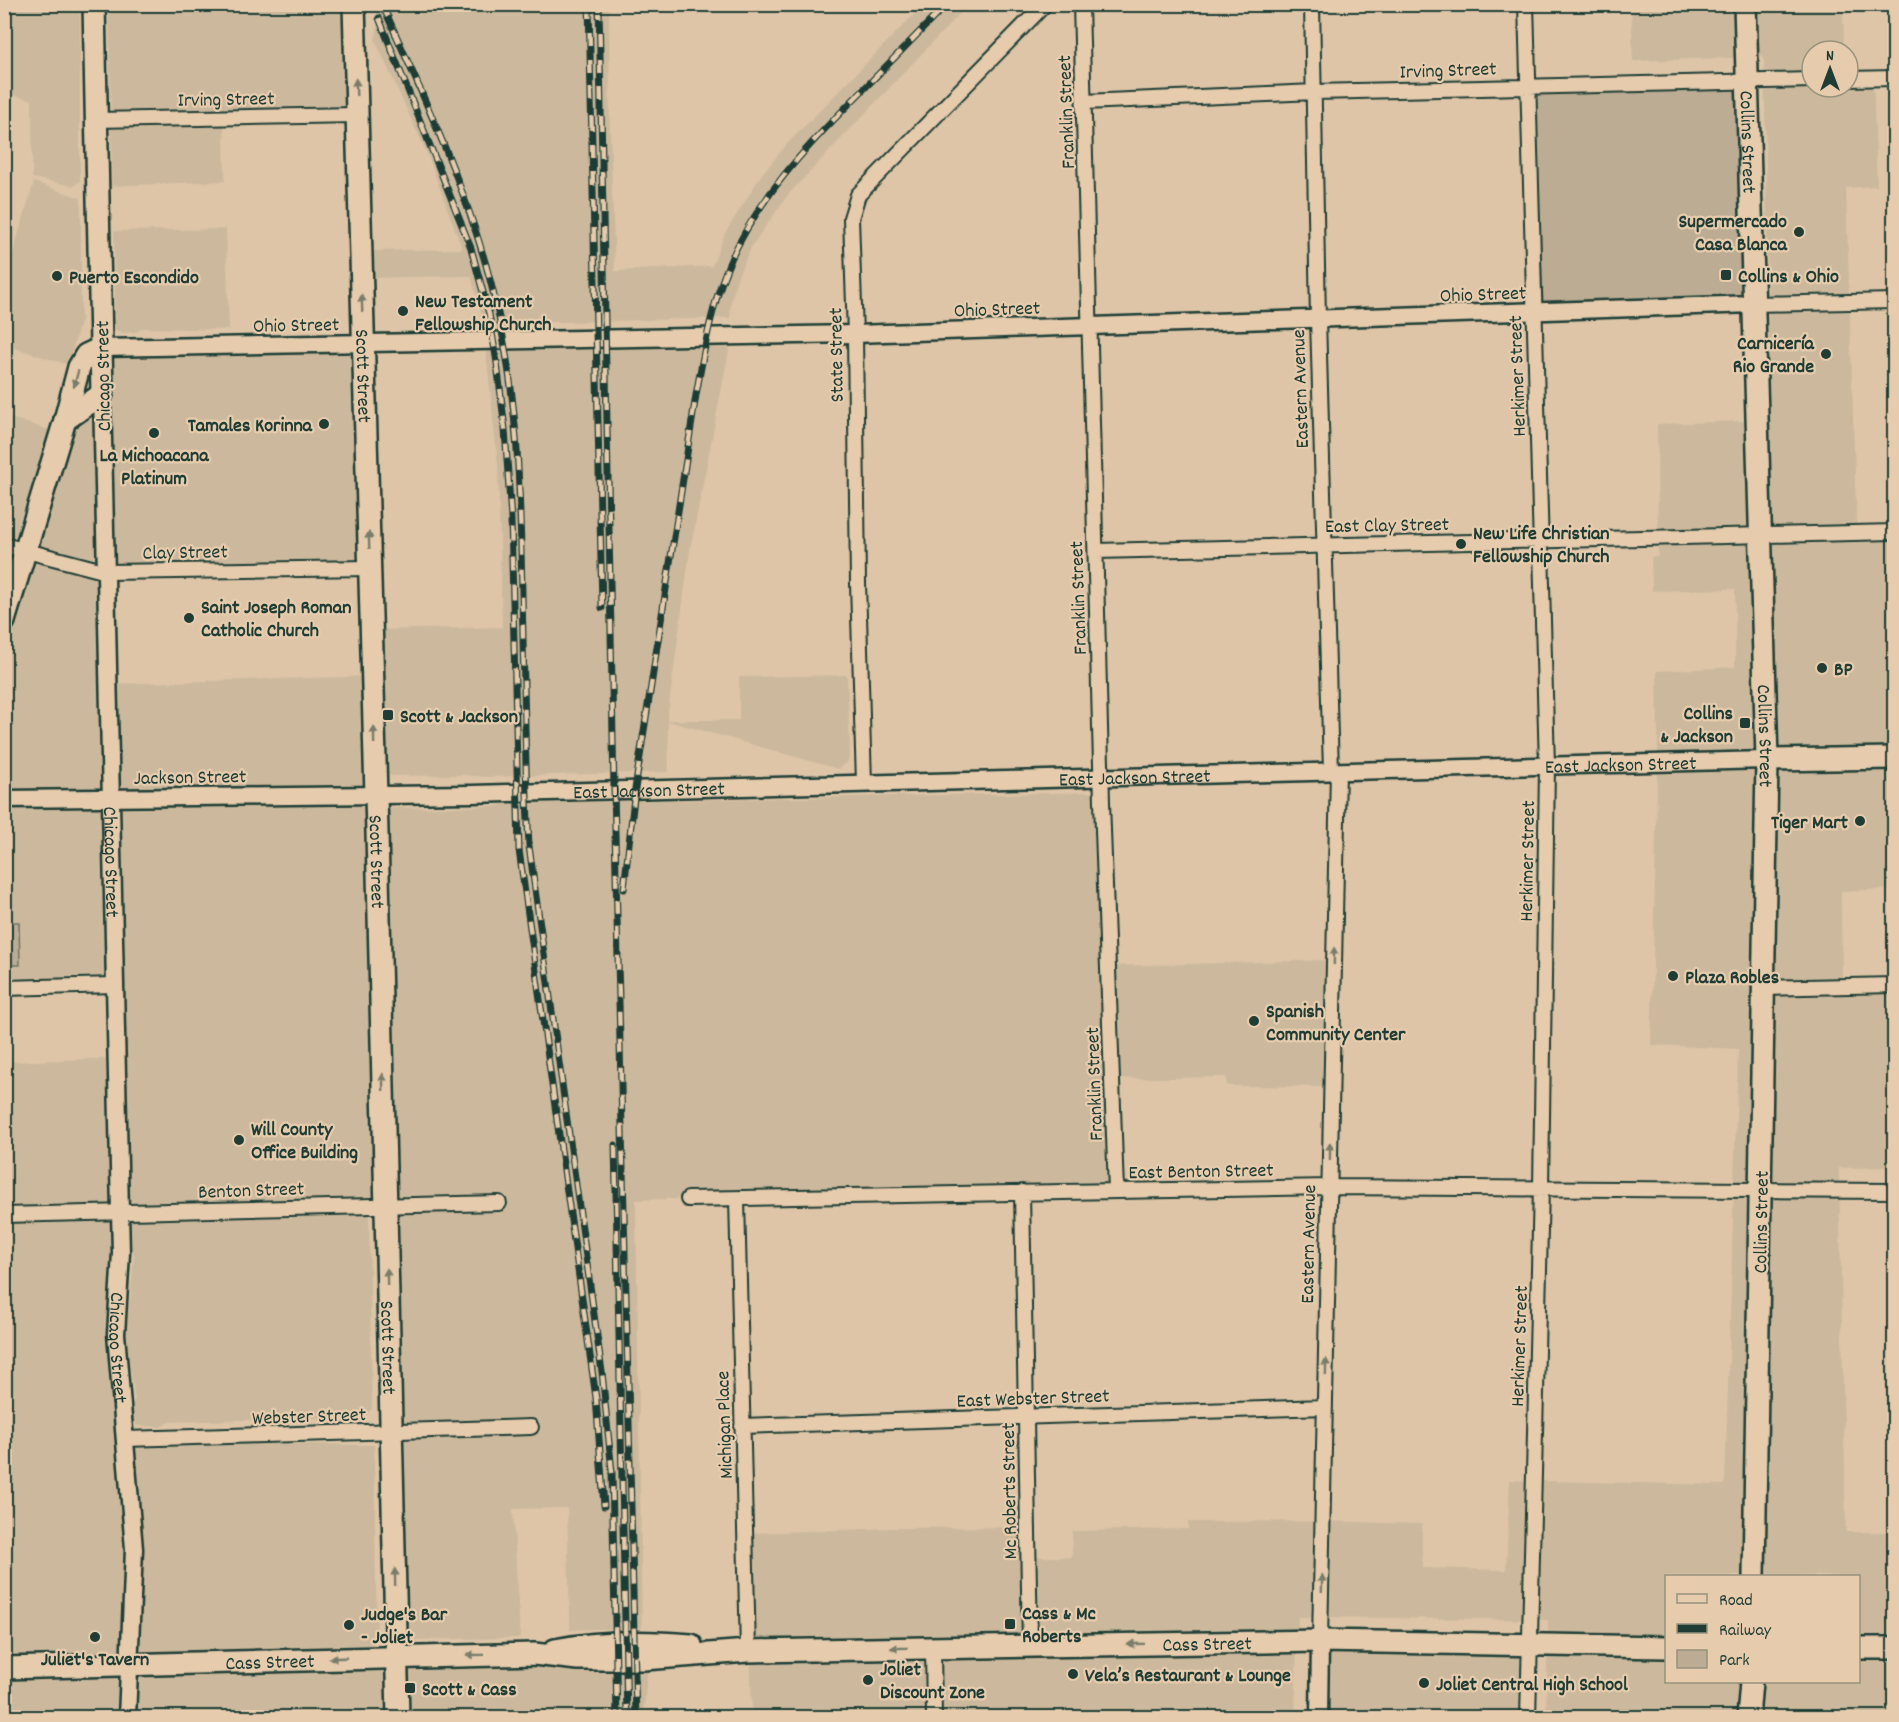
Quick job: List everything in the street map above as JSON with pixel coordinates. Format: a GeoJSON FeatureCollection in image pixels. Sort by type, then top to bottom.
{"type":"FeatureCollection","features":[{"type":"Feature","properties":{"kind":"main road","name":"Chicago Street"},"geometry":{"type":"LineString","coordinates":[[94,4],[102,394]]}},
{"type":"Feature","properties":{"kind":"main road","name":"Scott Street"},"geometry":{"type":"LineString","coordinates":[[354,4],[398,1718]]}},
{"type":"Feature","properties":{"kind":"main road","name":"Collins Street"},"geometry":{"type":"LineString","coordinates":[[1745,4],[1767,760],[1754,1575]]}},
{"type":"Feature","properties":{"kind":"main road"},"geometry":{"type":"LineString","coordinates":[[4,621],[79,367],[86,355],[101,348]]}},
{"type":"Feature","properties":{"kind":"main road"},"geometry":{"type":"LineString","coordinates":[[65,420],[102,394]]}},
{"type":"Feature","properties":{"kind":"main road","name":"East Jackson Street"},"geometry":{"type":"LineString","coordinates":[[1767,760],[1894,758]]}},
{"type":"Feature","properties":{"kind":"main road","name":"Cass Street"},"geometry":{"type":"LineString","coordinates":[[4,1668],[534,1654],[609,1660],[654,1659],[748,1651],[1320,1641],[1665,1647]]}},
{"type":"Feature","properties":{"kind":"main road"},"geometry":{"type":"LineString","coordinates":[[1860,1648],[1894,1648]]}},
{"type":"Feature","properties":{"kind":"main road"},"geometry":{"type":"LineString","coordinates":[[1748,1718],[1751,1683]]}},
{"type":"Feature","properties":{"kind":"street","name":"State Street"},"geometry":{"type":"LineString","coordinates":[[864,783],[851,218],[858,195],[1046,4]]}},
{"type":"Feature","properties":{"kind":"street","name":"Franklin Street"},"geometry":{"type":"LineString","coordinates":[[1081,4],[1116,1191]]}},
{"type":"Feature","properties":{"kind":"street","name":"Eastern Avenue"},"geometry":{"type":"LineString","coordinates":[[1312,4],[1318,320],[1334,771],[1319,1718]]}},
{"type":"Feature","properties":{"kind":"street","name":"Herkimer Street"},"geometry":{"type":"LineString","coordinates":[[1526,4],[1547,766],[1541,1188],[1528,1718]]}},
{"type":"Feature","properties":{"kind":"street"},"geometry":{"type":"LineString","coordinates":[[1860,79],[1894,78]]}},
{"type":"Feature","properties":{"kind":"street","name":"Irving Street"},"geometry":{"type":"LineString","coordinates":[[1084,102],[1315,92],[1800,80]]}},
{"type":"Feature","properties":{"kind":"street","name":"Irving Street"},"geometry":{"type":"LineString","coordinates":[[96,120],[357,115]]}},
{"type":"Feature","properties":{"kind":"street","name":"Ohio Street"},"geometry":{"type":"LineString","coordinates":[[101,348],[855,334],[1894,301]]}},
{"type":"Feature","properties":{"kind":"street","name":"Chicago Street"},"geometry":{"type":"LineString","coordinates":[[102,394],[121,1253],[116,1334],[134,1549],[127,1718]]}},
{"type":"Feature","properties":{"kind":"street","name":"East Clay Street"},"geometry":{"type":"LineString","coordinates":[[1096,551],[1894,532]]}},
{"type":"Feature","properties":{"kind":"street","name":"Clay Street"},"geometry":{"type":"LineString","coordinates":[[4,545],[107,572],[370,568]]}},
{"type":"Feature","properties":{"kind":"street","name":"East Jackson Street"},"geometry":{"type":"LineString","coordinates":[[375,794],[472,794],[1767,760]]}},
{"type":"Feature","properties":{"kind":"street","name":"Jackson Street"},"geometry":{"type":"LineString","coordinates":[[4,799],[375,794]]}},
{"type":"Feature","properties":{"kind":"street"},"geometry":{"type":"LineString","coordinates":[[4,988],[115,985]]}},
{"type":"Feature","properties":{"kind":"street"},"geometry":{"type":"LineString","coordinates":[[1763,988],[1894,985]]}},
{"type":"Feature","properties":{"kind":"street","name":"East Benton Street"},"geometry":{"type":"LineString","coordinates":[[688,1199],[1329,1187],[1894,1191]]}},
{"type":"Feature","properties":{"kind":"street","name":"Mc Roberts Street"},"geometry":{"type":"LineString","coordinates":[[1022,1192],[1030,1646]]}},
{"type":"Feature","properties":{"kind":"street","name":"Michigan Place"},"geometry":{"type":"LineString","coordinates":[[736,1198],[748,1651]]}},
{"type":"Feature","properties":{"kind":"street","name":"Benton Street"},"geometry":{"type":"LineString","coordinates":[[4,1215],[499,1203]]}},
{"type":"Feature","properties":{"kind":"street","name":"East Webster Street"},"geometry":{"type":"LineString","coordinates":[[742,1426],[1325,1407]]}},
{"type":"Feature","properties":{"kind":"street","name":"Webster Street"},"geometry":{"type":"LineString","coordinates":[[125,1439],[531,1427]]}},
{"type":"Feature","properties":{"kind":"street"},"geometry":{"type":"LineString","coordinates":[[933,1648],[934,1718]]}},
{"type":"Feature","properties":{"kind":"shaded area"},"geometry":{"type":"Polygon","coordinates":[[[5,4],[80,5],[80,181],[74,186],[32,178],[32,100],[5,93],[5,4]]]}},
{"type":"Feature","properties":{"kind":"shaded area"},"geometry":{"type":"Polygon","coordinates":[[[486,4],[609,5],[615,271],[712,266],[725,233],[762,174],[787,144],[923,5],[968,5],[787,196],[752,246],[737,278],[730,318],[482,324],[471,276],[364,278],[363,251],[462,249],[428,156],[375,40],[377,5],[406,5],[418,14],[486,4]]]}},
{"type":"Feature","properties":{"kind":"shaded area"},"geometry":{"type":"Polygon","coordinates":[[[353,5],[356,113],[224,119],[225,181],[112,186],[109,14],[115,10],[353,5]]]}},
{"type":"Feature","properties":{"kind":"shaded area"},"geometry":{"type":"Polygon","coordinates":[[[1631,5],[1843,5],[1844,39],[1800,39],[1800,99],[1860,99],[1860,79],[1873,78],[1877,186],[1846,188],[1857,539],[1894,538],[1894,889],[1841,891],[1842,985],[1894,983],[1894,1167],[1839,1168],[1846,1532],[1894,1532],[1894,1717],[1546,1717],[1548,1620],[1298,1617],[1295,1717],[752,1717],[747,1533],[891,1528],[1033,1527],[1033,1557],[1072,1557],[1072,1531],[1188,1529],[1188,1522],[1321,1521],[1422,1524],[1422,1568],[1506,1570],[1510,1480],[1725,1485],[1738,1049],[1651,1045],[1658,742],[1657,671],[1735,667],[1735,589],[1652,591],[1651,557],[1658,556],[1657,424],[1770,420],[1764,57],[1633,61],[1631,5]]]}},
{"type":"Feature","properties":{"kind":"shaded area"},"geometry":{"type":"Polygon","coordinates":[[[34,182],[81,198],[81,320],[68,365],[5,345],[5,279],[34,182]]]}},
{"type":"Feature","properties":{"kind":"shaded area"},"geometry":{"type":"Polygon","coordinates":[[[226,229],[229,330],[142,328],[137,332],[123,333],[115,330],[114,231],[226,229]]]}},
{"type":"Feature","properties":{"kind":"shaded area"},"geometry":{"type":"Polygon","coordinates":[[[365,344],[370,567],[107,571],[102,349],[365,344]]]}},
{"type":"Feature","properties":{"kind":"shaded area"},"geometry":{"type":"Polygon","coordinates":[[[730,346],[690,551],[667,720],[739,720],[739,677],[847,675],[850,754],[847,763],[838,769],[668,721],[669,772],[486,777],[392,776],[386,773],[376,678],[375,795],[111,797],[109,684],[375,676],[375,630],[502,627],[498,467],[486,351],[730,346]]]}},
{"type":"Feature","properties":{"kind":"shaded area"},"geometry":{"type":"Polygon","coordinates":[[[101,395],[106,571],[27,551],[65,421],[101,395]]]}},
{"type":"Feature","properties":{"kind":"shaded area"},"geometry":{"type":"Polygon","coordinates":[[[5,416],[59,433],[5,618],[5,416]]]}},
{"type":"Feature","properties":{"kind":"shaded area"},"geometry":{"type":"Polygon","coordinates":[[[27,554],[106,573],[109,796],[5,797],[5,625],[27,554]]]}},
{"type":"Feature","properties":{"kind":"shaded area"},"geometry":{"type":"Polygon","coordinates":[[[1103,792],[1107,966],[1333,960],[1329,1087],[1227,1086],[1226,1077],[1110,1079],[1112,1187],[636,1200],[642,1628],[570,1630],[567,1508],[513,1509],[520,1638],[413,1640],[407,1638],[396,1209],[369,1211],[372,1409],[363,1417],[170,1422],[160,1427],[139,1426],[131,1421],[128,1409],[135,1400],[125,1337],[125,1317],[130,1301],[134,1255],[128,1238],[112,799],[375,797],[380,908],[388,814],[391,808],[495,806],[508,803],[1103,792]]]}},
{"type":"Feature","properties":{"kind":"shaded area"},"geometry":{"type":"Polygon","coordinates":[[[5,799],[109,799],[115,989],[5,988],[5,799]]]}},
{"type":"Feature","properties":{"kind":"shaded area"},"geometry":{"type":"Polygon","coordinates":[[[115,1058],[132,1550],[128,1663],[5,1666],[4,1062],[115,1058]]]}},
{"type":"Feature","properties":{"kind":"shaded area"},"geometry":{"type":"Polygon","coordinates":[[[126,1441],[374,1445],[377,1641],[370,1647],[130,1663],[126,1441]]]}},
{"type":"Feature","properties":{"kind":"shaded area","name":"Joliet Central High School"},"geometry":{"type":"Polygon","coordinates":[[[1325,1646],[1526,1649],[1524,1717],[1322,1718],[1325,1646]]]}},
{"type":"Feature","properties":{"kind":"shaded area"},"geometry":{"type":"Polygon","coordinates":[[[395,1658],[397,1717],[5,1717],[4,1670],[395,1658]]]}},
{"type":"Feature","properties":{"kind":"shaded area"},"geometry":{"type":"Polygon","coordinates":[[[398,1659],[648,1666],[643,1717],[399,1717],[398,1659]]]}},
{"type":"Feature","properties":{"kind":"green space"},"geometry":{"type":"Polygon","coordinates":[[[1745,84],[1748,300],[1543,308],[1535,91],[1745,84]]]}},
{"type":"Feature","properties":{"kind":"green space"},"geometry":{"type":"Polygon","coordinates":[[[5,922],[19,922],[20,965],[5,965],[5,922]]]}},
{"type":"Feature","properties":{"kind":"railway"},"geometry":{"type":"LineString","coordinates":[[382,4],[416,79],[463,195],[488,273],[498,313],[510,382],[519,487],[529,846],[602,1372],[612,1472],[617,1718]]}},
{"type":"Feature","properties":{"kind":"railway"},"geometry":{"type":"LineString","coordinates":[[589,4],[602,608]]}},
{"type":"Feature","properties":{"kind":"railway"},"geometry":{"type":"LineString","coordinates":[[599,4],[614,790],[636,1718]]}},
{"type":"Feature","properties":{"kind":"railway"},"geometry":{"type":"LineString","coordinates":[[624,889],[635,789],[696,395],[709,329],[722,282],[753,218],[784,175],[819,135],[947,4]]}},
{"type":"Feature","properties":{"kind":"railway"},"geometry":{"type":"LineString","coordinates":[[379,18],[471,248],[489,314],[497,363],[505,429],[511,519],[519,850],[596,1398],[604,1506]]}},
{"type":"Feature","properties":{"kind":"railway"},"geometry":{"type":"LineString","coordinates":[[615,1145],[627,1718]]}},
{"type":"Feature","properties":{"kind":"place","name":"Supermercado Casa Blanca"},"geometry":{"type":"Point","coordinates":[1799,232]}},
{"type":"Feature","properties":{"kind":"place","name":"Collins & Ohio"},"geometry":{"type":"Point","coordinates":[1726,275]}},
{"type":"Feature","properties":{"kind":"place","name":"Puerto Escondido"},"geometry":{"type":"Point","coordinates":[57,276]}},
{"type":"Feature","properties":{"kind":"place","name":"New Testament Fellowship Church"},"geometry":{"type":"Point","coordinates":[403,311]}},
{"type":"Feature","properties":{"kind":"place","name":"Carnicería Rio Grande"},"geometry":{"type":"Point","coordinates":[1826,354]}},
{"type":"Feature","properties":{"kind":"place","name":"Tamales Korinna"},"geometry":{"type":"Point","coordinates":[324,424]}},
{"type":"Feature","properties":{"kind":"place","name":"La Michoacana Platinum"},"geometry":{"type":"Point","coordinates":[154,433]}},
{"type":"Feature","properties":{"kind":"place","name":"New Life Christian Fellowship Church"},"geometry":{"type":"Point","coordinates":[1461,544]}},
{"type":"Feature","properties":{"kind":"place","name":"Saint Joseph Roman Catholic Church"},"geometry":{"type":"Point","coordinates":[189,618]}},
{"type":"Feature","properties":{"kind":"place","name":"BP"},"geometry":{"type":"Point","coordinates":[1822,668]}},
{"type":"Feature","properties":{"kind":"place","name":"Scott & Jackson"},"geometry":{"type":"Point","coordinates":[388,715]}},
{"type":"Feature","properties":{"kind":"place","name":"Collins & Jackson"},"geometry":{"type":"Point","coordinates":[1745,723]}},
{"type":"Feature","properties":{"kind":"place","name":"Tiger Mart"},"geometry":{"type":"Point","coordinates":[1860,821]}},
{"type":"Feature","properties":{"kind":"place","name":"Plaza Robles"},"geometry":{"type":"Point","coordinates":[1673,976]}},
{"type":"Feature","properties":{"kind":"place","name":"Spanish Community Center"},"geometry":{"type":"Point","coordinates":[1254,1021]}},
{"type":"Feature","properties":{"kind":"place","name":"Will County Office Building"},"geometry":{"type":"Point","coordinates":[239,1140]}},
{"type":"Feature","properties":{"kind":"place","name":"Cass & Mc Roberts"},"geometry":{"type":"Point","coordinates":[1010,1624]}},
{"type":"Feature","properties":{"kind":"place","name":"Judge's Bar - Joliet"},"geometry":{"type":"Point","coordinates":[349,1625]}},
{"type":"Feature","properties":{"kind":"place","name":"Juliet's Tavern"},"geometry":{"type":"Point","coordinates":[95,1637]}},
{"type":"Feature","properties":{"kind":"place","name":"Vela’s Restaurant & Lounge"},"geometry":{"type":"Point","coordinates":[1073,1674]}},
{"type":"Feature","properties":{"kind":"place","name":"Joliet Discount Zone"},"geometry":{"type":"Point","coordinates":[868,1680]}},
{"type":"Feature","properties":{"kind":"place","name":"Joliet Central High School"},"geometry":{"type":"Point","coordinates":[1424,1683]}},
{"type":"Feature","properties":{"kind":"place","name":"Scott & Cass"},"geometry":{"type":"Point","coordinates":[410,1688]}}]}
